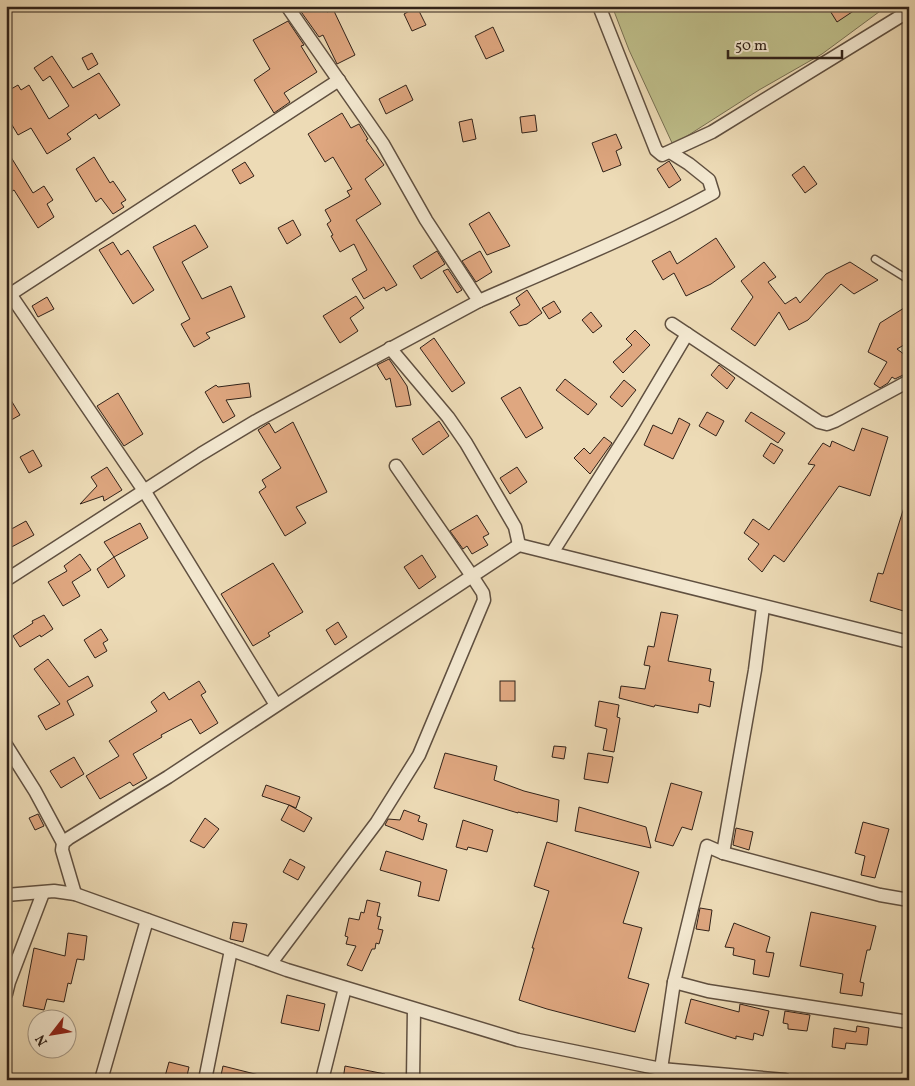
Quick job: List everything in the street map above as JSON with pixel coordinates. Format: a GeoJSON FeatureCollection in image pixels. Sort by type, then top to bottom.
{"type":"FeatureCollection","features":[{"type":"Feature","properties":{"kind":"street"},"geometry":{"type":"LineString","coordinates":[[287,6],[383,144],[426,220],[478,300]]}},
{"type":"Feature","properties":{"kind":"street"},"geometry":{"type":"LineString","coordinates":[[599,6],[656,150],[662,155],[712,132],[909,11]]}},
{"type":"Feature","properties":{"kind":"street"},"geometry":{"type":"LineString","coordinates":[[276,706],[145,492],[8,296],[339,80]]}},
{"type":"Feature","properties":{"kind":"street"},"geometry":{"type":"LineString","coordinates":[[6,580],[145,492],[201,454],[256,421],[478,300],[634,232],[690,206],[712,193],[709,180],[670,152]]}},
{"type":"Feature","properties":{"kind":"street"},"geometry":{"type":"LineString","coordinates":[[672,324],[819,422],[827,424],[909,381]]}},
{"type":"Feature","properties":{"kind":"street"},"geometry":{"type":"LineString","coordinates":[[552,553],[633,425],[687,334]]}},
{"type":"Feature","properties":{"kind":"street"},"geometry":{"type":"LineString","coordinates":[[390,348],[448,417],[466,443],[515,527],[519,545]]}},
{"type":"Feature","properties":{"kind":"street"},"geometry":{"type":"LineString","coordinates":[[271,964],[378,822],[418,755],[484,600],[484,593],[396,466]]}},
{"type":"Feature","properties":{"kind":"street"},"geometry":{"type":"LineString","coordinates":[[63,843],[168,777],[519,545],[909,642]]}},
{"type":"Feature","properties":{"kind":"street"},"geometry":{"type":"LineString","coordinates":[[723,853],[756,670],[763,607]]}},
{"type":"Feature","properties":{"kind":"street"},"geometry":{"type":"LineString","coordinates":[[6,745],[35,790],[63,843],[62,850],[75,894]]}},
{"type":"Feature","properties":{"kind":"street"},"geometry":{"type":"LineString","coordinates":[[661,1069],[674,982],[707,846],[723,853],[909,900]]}},
{"type":"Feature","properties":{"kind":"street"},"geometry":{"type":"LineString","coordinates":[[6,895],[54,891],[75,894],[286,970],[518,1040],[661,1069],[785,1080]]}},
{"type":"Feature","properties":{"kind":"street"},"geometry":{"type":"LineString","coordinates":[[6,994],[43,893]]}},
{"type":"Feature","properties":{"kind":"street"},"geometry":{"type":"LineString","coordinates":[[102,1080],[147,920]]}},
{"type":"Feature","properties":{"kind":"street"},"geometry":{"type":"LineString","coordinates":[[205,1080],[231,950]]}},
{"type":"Feature","properties":{"kind":"street"},"geometry":{"type":"LineString","coordinates":[[674,982],[708,991],[909,1022]]}},
{"type":"Feature","properties":{"kind":"street"},"geometry":{"type":"LineString","coordinates":[[322,1080],[345,988]]}},
{"type":"Feature","properties":{"kind":"street"},"geometry":{"type":"LineString","coordinates":[[413,1080],[414,1010]]}},
{"type":"Feature","properties":{"kind":"lane"},"geometry":{"type":"LineString","coordinates":[[874,259],[909,280]]}},
{"type":"Feature","properties":{"kind":"green space"},"geometry":{"type":"Polygon","coordinates":[[[612,6],[887,6],[822,54],[759,90],[673,145],[629,50],[612,6]]]}},
{"type":"Feature","properties":{"kind":"building"},"geometry":{"type":"Polygon","coordinates":[[[297,6],[324,6],[327,12],[333,9],[355,55],[337,64],[323,35],[319,37],[297,6]]]}},
{"type":"Feature","properties":{"kind":"building"},"geometry":{"type":"Polygon","coordinates":[[[827,6],[861,6],[837,22],[827,6]]]}},
{"type":"Feature","properties":{"kind":"building"},"geometry":{"type":"Polygon","coordinates":[[[417,7],[426,25],[412,31],[404,14],[417,7]]]}},
{"type":"Feature","properties":{"kind":"building"},"geometry":{"type":"Polygon","coordinates":[[[288,21],[304,45],[301,46],[317,72],[284,93],[290,102],[274,113],[254,80],[270,69],[253,40],[288,21]]]}},
{"type":"Feature","properties":{"kind":"building"},"geometry":{"type":"Polygon","coordinates":[[[493,27],[504,51],[486,59],[475,36],[493,27]]]}},
{"type":"Feature","properties":{"kind":"building"},"geometry":{"type":"Polygon","coordinates":[[[92,53],[98,64],[88,70],[82,58],[92,53]]]}},
{"type":"Feature","properties":{"kind":"building"},"geometry":{"type":"Polygon","coordinates":[[[52,56],[73,88],[99,73],[120,105],[99,119],[96,114],[67,134],[71,139],[47,154],[31,128],[18,135],[6,115],[6,92],[18,85],[21,90],[29,85],[49,119],[69,106],[50,76],[43,81],[34,68],[52,56]]]}},
{"type":"Feature","properties":{"kind":"building"},"geometry":{"type":"Polygon","coordinates":[[[406,85],[413,100],[386,114],[379,99],[406,85]]]}},
{"type":"Feature","properties":{"kind":"building"},"geometry":{"type":"Polygon","coordinates":[[[342,113],[351,128],[359,124],[368,139],[366,140],[384,165],[365,179],[381,204],[356,220],[397,285],[386,291],[384,287],[364,299],[352,279],[367,270],[354,244],[340,252],[331,236],[333,235],[327,224],[331,221],[325,210],[350,196],[347,191],[352,189],[333,157],[325,162],[308,134],[342,113]]]}},
{"type":"Feature","properties":{"kind":"building"},"geometry":{"type":"Polygon","coordinates":[[[535,115],[537,131],[522,133],[520,117],[535,115]]]}},
{"type":"Feature","properties":{"kind":"building"},"geometry":{"type":"Polygon","coordinates":[[[472,119],[476,139],[463,142],[459,122],[472,119]]]}},
{"type":"Feature","properties":{"kind":"building"},"geometry":{"type":"Polygon","coordinates":[[[616,134],[622,148],[616,151],[621,165],[603,172],[592,143],[616,134]]]}},
{"type":"Feature","properties":{"kind":"building"},"geometry":{"type":"Polygon","coordinates":[[[6,149],[33,193],[44,186],[53,200],[47,204],[54,217],[38,228],[14,190],[6,195],[6,149]]]}},
{"type":"Feature","properties":{"kind":"building"},"geometry":{"type":"Polygon","coordinates":[[[94,157],[110,183],[113,181],[126,200],[121,203],[124,207],[113,214],[101,198],[96,202],[76,169],[94,157]]]}},
{"type":"Feature","properties":{"kind":"building"},"geometry":{"type":"Polygon","coordinates":[[[669,161],[681,180],[669,188],[657,169],[669,161]]]}},
{"type":"Feature","properties":{"kind":"building"},"geometry":{"type":"Polygon","coordinates":[[[245,162],[254,176],[240,184],[232,170],[245,162]]]}},
{"type":"Feature","properties":{"kind":"building"},"geometry":{"type":"Polygon","coordinates":[[[804,166],[817,184],[805,193],[792,175],[804,166]]]}},
{"type":"Feature","properties":{"kind":"building"},"geometry":{"type":"Polygon","coordinates":[[[489,212],[510,246],[487,255],[469,224],[489,212]]]}},
{"type":"Feature","properties":{"kind":"building"},"geometry":{"type":"Polygon","coordinates":[[[293,220],[301,235],[287,244],[278,228],[293,220]]]}},
{"type":"Feature","properties":{"kind":"building"},"geometry":{"type":"Polygon","coordinates":[[[195,225],[208,247],[182,262],[202,299],[231,286],[245,317],[206,333],[210,338],[194,347],[181,324],[190,319],[153,247],[195,225]]]}},
{"type":"Feature","properties":{"kind":"building"},"geometry":{"type":"Polygon","coordinates":[[[716,238],[735,267],[711,284],[686,296],[674,273],[663,280],[652,261],[670,251],[677,264],[716,238]]]}},
{"type":"Feature","properties":{"kind":"building"},"geometry":{"type":"Polygon","coordinates":[[[113,242],[121,255],[128,250],[154,290],[133,304],[99,250],[113,242]]]}},
{"type":"Feature","properties":{"kind":"building"},"geometry":{"type":"Polygon","coordinates":[[[437,251],[445,264],[421,279],[413,266],[437,251]]]}},
{"type":"Feature","properties":{"kind":"building"},"geometry":{"type":"Polygon","coordinates":[[[480,251],[492,272],[476,282],[462,261],[480,251]]]}},
{"type":"Feature","properties":{"kind":"building"},"geometry":{"type":"Polygon","coordinates":[[[764,262],[776,277],[768,282],[785,304],[796,297],[800,303],[826,274],[850,262],[878,280],[854,294],[841,284],[808,320],[789,330],[779,312],[755,346],[731,329],[753,297],[741,281],[764,262]]]}},
{"type":"Feature","properties":{"kind":"building"},"geometry":{"type":"Polygon","coordinates":[[[448,269],[462,290],[457,293],[443,271],[448,269]]]}},
{"type":"Feature","properties":{"kind":"building"},"geometry":{"type":"Polygon","coordinates":[[[527,290],[542,313],[527,324],[519,326],[510,312],[520,305],[516,298],[527,290]]]}},
{"type":"Feature","properties":{"kind":"building"},"geometry":{"type":"Polygon","coordinates":[[[356,296],[364,308],[350,318],[358,331],[340,343],[323,316],[356,296]]]}},
{"type":"Feature","properties":{"kind":"building"},"geometry":{"type":"Polygon","coordinates":[[[47,297],[54,309],[38,317],[32,306],[47,297]]]}},
{"type":"Feature","properties":{"kind":"building"},"geometry":{"type":"Polygon","coordinates":[[[554,301],[561,312],[549,319],[542,308],[554,301]]]}},
{"type":"Feature","properties":{"kind":"building"},"geometry":{"type":"Polygon","coordinates":[[[904,308],[909,317],[909,342],[897,349],[909,358],[909,372],[895,379],[892,377],[888,383],[880,388],[874,384],[887,362],[868,352],[880,323],[904,308]]]}},
{"type":"Feature","properties":{"kind":"building"},"geometry":{"type":"Polygon","coordinates":[[[591,312],[602,326],[593,333],[582,320],[591,312]]]}},
{"type":"Feature","properties":{"kind":"building"},"geometry":{"type":"Polygon","coordinates":[[[635,330],[650,345],[623,373],[613,362],[632,345],[626,339],[635,330]]]}},
{"type":"Feature","properties":{"kind":"building"},"geometry":{"type":"Polygon","coordinates":[[[434,338],[465,383],[452,392],[420,348],[434,338]]]}},
{"type":"Feature","properties":{"kind":"building"},"geometry":{"type":"Polygon","coordinates":[[[389,359],[407,386],[411,405],[396,407],[390,378],[386,380],[377,365],[389,359]]]}},
{"type":"Feature","properties":{"kind":"building"},"geometry":{"type":"Polygon","coordinates":[[[719,365],[735,378],[727,389],[711,375],[719,365]]]}},
{"type":"Feature","properties":{"kind":"building"},"geometry":{"type":"Polygon","coordinates":[[[565,379],[597,404],[588,415],[556,390],[565,379]]]}},
{"type":"Feature","properties":{"kind":"building"},"geometry":{"type":"Polygon","coordinates":[[[624,380],[636,390],[622,407],[610,397],[624,380]]]}},
{"type":"Feature","properties":{"kind":"building"},"geometry":{"type":"Polygon","coordinates":[[[249,383],[251,397],[226,400],[235,416],[223,423],[205,392],[216,385],[218,387],[249,383]]]}},
{"type":"Feature","properties":{"kind":"building"},"geometry":{"type":"Polygon","coordinates":[[[520,387],[543,428],[526,438],[501,398],[520,387]]]}},
{"type":"Feature","properties":{"kind":"building"},"geometry":{"type":"Polygon","coordinates":[[[6,392],[20,415],[6,423],[6,392]]]}},
{"type":"Feature","properties":{"kind":"building"},"geometry":{"type":"Polygon","coordinates":[[[118,393],[143,434],[124,446],[97,406],[118,393]]]}},
{"type":"Feature","properties":{"kind":"building"},"geometry":{"type":"Polygon","coordinates":[[[707,412],[724,421],[716,436],[699,426],[707,412]]]}},
{"type":"Feature","properties":{"kind":"building"},"geometry":{"type":"Polygon","coordinates":[[[751,412],[785,433],[778,443],[745,421],[751,412]]]}},
{"type":"Feature","properties":{"kind":"building"},"geometry":{"type":"Polygon","coordinates":[[[679,418],[690,424],[673,459],[644,445],[653,425],[672,434],[679,418]]]}},
{"type":"Feature","properties":{"kind":"building"},"geometry":{"type":"Polygon","coordinates":[[[439,421],[449,436],[423,455],[412,439],[439,421]]]}},
{"type":"Feature","properties":{"kind":"building"},"geometry":{"type":"Polygon","coordinates":[[[293,422],[327,492],[296,507],[306,523],[285,536],[259,492],[266,487],[262,480],[281,468],[258,430],[269,423],[275,433],[293,422]]]}},
{"type":"Feature","properties":{"kind":"building"},"geometry":{"type":"Polygon","coordinates":[[[862,428],[888,437],[870,496],[839,486],[784,562],[774,555],[762,572],[748,559],[759,544],[744,533],[753,519],[769,530],[815,465],[808,464],[823,443],[830,447],[832,441],[854,451],[862,428]]]}},
{"type":"Feature","properties":{"kind":"building"},"geometry":{"type":"Polygon","coordinates":[[[604,437],[612,443],[590,474],[574,458],[584,448],[590,454],[604,437]]]}},
{"type":"Feature","properties":{"kind":"building"},"geometry":{"type":"Polygon","coordinates":[[[771,443],[783,450],[774,464],[763,456],[771,443]]]}},
{"type":"Feature","properties":{"kind":"building"},"geometry":{"type":"Polygon","coordinates":[[[33,450],[42,466],[29,473],[20,457],[33,450]]]}},
{"type":"Feature","properties":{"kind":"building"},"geometry":{"type":"Polygon","coordinates":[[[107,467],[122,490],[104,501],[103,496],[80,504],[97,486],[91,477],[107,467]]]}},
{"type":"Feature","properties":{"kind":"building"},"geometry":{"type":"Polygon","coordinates":[[[517,467],[527,482],[510,494],[500,478],[517,467]]]}},
{"type":"Feature","properties":{"kind":"building"},"geometry":{"type":"Polygon","coordinates":[[[906,501],[909,501],[909,605],[907,612],[870,601],[878,573],[883,574],[906,501]]]}},
{"type":"Feature","properties":{"kind":"building"},"geometry":{"type":"Polygon","coordinates":[[[477,515],[489,534],[483,537],[488,545],[472,554],[467,546],[463,549],[450,531],[477,515]]]}},
{"type":"Feature","properties":{"kind":"building"},"geometry":{"type":"Polygon","coordinates":[[[26,521],[34,535],[6,550],[6,532],[26,521]]]}},
{"type":"Feature","properties":{"kind":"building"},"geometry":{"type":"Polygon","coordinates":[[[140,523],[148,538],[114,557],[104,542],[140,523]]]}},
{"type":"Feature","properties":{"kind":"building"},"geometry":{"type":"Polygon","coordinates":[[[80,554],[91,570],[72,582],[80,596],[63,606],[48,582],[67,571],[64,566],[80,554]]]}},
{"type":"Feature","properties":{"kind":"building"},"geometry":{"type":"Polygon","coordinates":[[[422,555],[436,577],[419,589],[404,567],[422,555]]]}},
{"type":"Feature","properties":{"kind":"building"},"geometry":{"type":"Polygon","coordinates":[[[114,557],[125,576],[108,588],[97,569],[114,557]]]}},
{"type":"Feature","properties":{"kind":"building"},"geometry":{"type":"Polygon","coordinates":[[[273,563],[303,612],[268,633],[270,636],[253,646],[221,594],[273,563]]]}},
{"type":"Feature","properties":{"kind":"building"},"geometry":{"type":"Polygon","coordinates":[[[661,612],[678,615],[668,661],[711,669],[709,681],[714,682],[710,707],[699,704],[698,713],[655,705],[654,707],[619,698],[621,686],[645,689],[650,666],[644,665],[648,646],[654,647],[661,612]]]}},
{"type":"Feature","properties":{"kind":"building"},"geometry":{"type":"Polygon","coordinates":[[[44,615],[53,629],[20,647],[13,636],[33,623],[32,621],[44,615]]]}},
{"type":"Feature","properties":{"kind":"building"},"geometry":{"type":"Polygon","coordinates":[[[338,622],[347,637],[335,645],[326,630],[338,622]]]}},
{"type":"Feature","properties":{"kind":"building"},"geometry":{"type":"Polygon","coordinates":[[[101,629],[108,640],[103,643],[107,651],[95,658],[84,640],[101,629]]]}},
{"type":"Feature","properties":{"kind":"building"},"geometry":{"type":"Polygon","coordinates":[[[48,659],[69,687],[88,676],[93,686],[67,701],[74,715],[46,730],[38,716],[60,704],[34,669],[48,659]]]}},
{"type":"Feature","properties":{"kind":"building"},"geometry":{"type":"Polygon","coordinates":[[[199,681],[206,692],[201,695],[218,723],[200,734],[191,719],[161,735],[162,737],[133,754],[147,778],[133,786],[130,782],[100,799],[86,776],[119,756],[109,741],[157,711],[151,702],[164,692],[169,700],[199,681]]]}},
{"type":"Feature","properties":{"kind":"building"},"geometry":{"type":"Polygon","coordinates":[[[500,681],[515,681],[515,701],[500,701],[500,681]]]}},
{"type":"Feature","properties":{"kind":"building"},"geometry":{"type":"Polygon","coordinates":[[[599,701],[619,705],[617,717],[620,718],[614,752],[603,750],[607,729],[595,726],[599,701]]]}},
{"type":"Feature","properties":{"kind":"building"},"geometry":{"type":"Polygon","coordinates":[[[554,746],[566,747],[564,759],[552,757],[554,746]]]}},
{"type":"Feature","properties":{"kind":"building"},"geometry":{"type":"Polygon","coordinates":[[[445,753],[497,766],[494,780],[524,791],[559,800],[557,822],[518,813],[434,788],[445,753]]]}},
{"type":"Feature","properties":{"kind":"building"},"geometry":{"type":"Polygon","coordinates":[[[588,753],[613,757],[608,783],[584,779],[588,753]]]}},
{"type":"Feature","properties":{"kind":"building"},"geometry":{"type":"Polygon","coordinates":[[[74,757],[84,774],[61,788],[50,771],[74,757]]]}},
{"type":"Feature","properties":{"kind":"building"},"geometry":{"type":"Polygon","coordinates":[[[671,783],[702,792],[692,830],[682,827],[673,846],[655,841],[671,783]]]}},
{"type":"Feature","properties":{"kind":"building"},"geometry":{"type":"Polygon","coordinates":[[[266,785],[300,797],[296,808],[262,796],[266,785]]]}},
{"type":"Feature","properties":{"kind":"building"},"geometry":{"type":"Polygon","coordinates":[[[289,805],[312,818],[304,832],[281,820],[289,805]]]}},
{"type":"Feature","properties":{"kind":"building"},"geometry":{"type":"Polygon","coordinates":[[[579,807],[646,827],[651,848],[575,831],[579,807]]]}},
{"type":"Feature","properties":{"kind":"building"},"geometry":{"type":"Polygon","coordinates":[[[404,810],[420,816],[418,821],[427,824],[423,840],[385,825],[388,819],[400,820],[404,810]]]}},
{"type":"Feature","properties":{"kind":"building"},"geometry":{"type":"Polygon","coordinates":[[[38,814],[44,826],[35,830],[29,818],[38,814]]]}},
{"type":"Feature","properties":{"kind":"building"},"geometry":{"type":"Polygon","coordinates":[[[205,818],[219,829],[204,848],[190,841],[205,818]]]}},
{"type":"Feature","properties":{"kind":"building"},"geometry":{"type":"Polygon","coordinates":[[[463,820],[493,830],[487,852],[468,847],[467,850],[456,847],[463,820]]]}},
{"type":"Feature","properties":{"kind":"building"},"geometry":{"type":"Polygon","coordinates":[[[863,822],[889,829],[875,878],[861,875],[865,856],[855,853],[863,822]]]}},
{"type":"Feature","properties":{"kind":"building"},"geometry":{"type":"Polygon","coordinates":[[[736,828],[753,832],[749,850],[733,845],[736,828]]]}},
{"type":"Feature","properties":{"kind":"building"},"geometry":{"type":"Polygon","coordinates":[[[547,842],[639,872],[623,923],[642,928],[628,978],[649,984],[635,1032],[519,1000],[549,891],[534,886],[547,842]]]}},
{"type":"Feature","properties":{"kind":"building"},"geometry":{"type":"Polygon","coordinates":[[[386,851],[447,870],[439,901],[418,896],[421,882],[380,870],[386,851]]]}},
{"type":"Feature","properties":{"kind":"building"},"geometry":{"type":"Polygon","coordinates":[[[290,859],[305,867],[298,880],[283,872],[290,859]]]}},
{"type":"Feature","properties":{"kind":"building"},"geometry":{"type":"Polygon","coordinates":[[[367,900],[380,903],[377,916],[381,917],[378,929],[383,930],[379,944],[376,943],[375,949],[372,949],[362,971],[347,965],[356,946],[346,944],[348,937],[345,936],[349,918],[359,920],[361,912],[364,913],[367,900]]]}},
{"type":"Feature","properties":{"kind":"building"},"geometry":{"type":"Polygon","coordinates":[[[700,908],[712,910],[709,931],[696,929],[700,908]]]}},
{"type":"Feature","properties":{"kind":"building"},"geometry":{"type":"Polygon","coordinates":[[[811,912],[876,926],[870,950],[867,950],[860,982],[864,983],[862,996],[840,993],[843,974],[800,966],[811,912]]]}},
{"type":"Feature","properties":{"kind":"building"},"geometry":{"type":"Polygon","coordinates":[[[233,922],[247,924],[243,942],[230,939],[233,922]]]}},
{"type":"Feature","properties":{"kind":"building"},"geometry":{"type":"Polygon","coordinates":[[[734,923],[770,937],[766,952],[774,953],[769,977],[753,974],[755,960],[733,955],[734,948],[725,947],[734,923]]]}},
{"type":"Feature","properties":{"kind":"building"},"geometry":{"type":"Polygon","coordinates":[[[68,933],[87,936],[84,960],[77,959],[71,984],[68,983],[64,1002],[47,999],[45,1008],[23,1006],[34,948],[65,956],[68,933]]]}},
{"type":"Feature","properties":{"kind":"building"},"geometry":{"type":"Polygon","coordinates":[[[287,995],[325,1004],[319,1031],[281,1023],[287,995]]]}},
{"type":"Feature","properties":{"kind":"building"},"geometry":{"type":"Polygon","coordinates":[[[691,999],[739,1012],[740,1004],[769,1011],[763,1036],[754,1033],[753,1040],[736,1036],[736,1039],[685,1023],[691,999]]]}},
{"type":"Feature","properties":{"kind":"building"},"geometry":{"type":"Polygon","coordinates":[[[785,1011],[810,1015],[807,1031],[788,1029],[788,1024],[783,1023],[785,1011]]]}},
{"type":"Feature","properties":{"kind":"building"},"geometry":{"type":"Polygon","coordinates":[[[857,1026],[869,1028],[867,1045],[846,1043],[845,1049],[832,1047],[834,1028],[856,1032],[857,1026]]]}},
{"type":"Feature","properties":{"kind":"building"},"geometry":{"type":"Polygon","coordinates":[[[169,1062],[189,1067],[186,1080],[164,1080],[169,1062]]]}},
{"type":"Feature","properties":{"kind":"building"},"geometry":{"type":"Polygon","coordinates":[[[223,1066],[259,1075],[258,1080],[220,1080],[223,1066]]]}},
{"type":"Feature","properties":{"kind":"building"},"geometry":{"type":"Polygon","coordinates":[[[345,1066],[385,1074],[384,1080],[343,1080],[345,1066]]]}}]}
